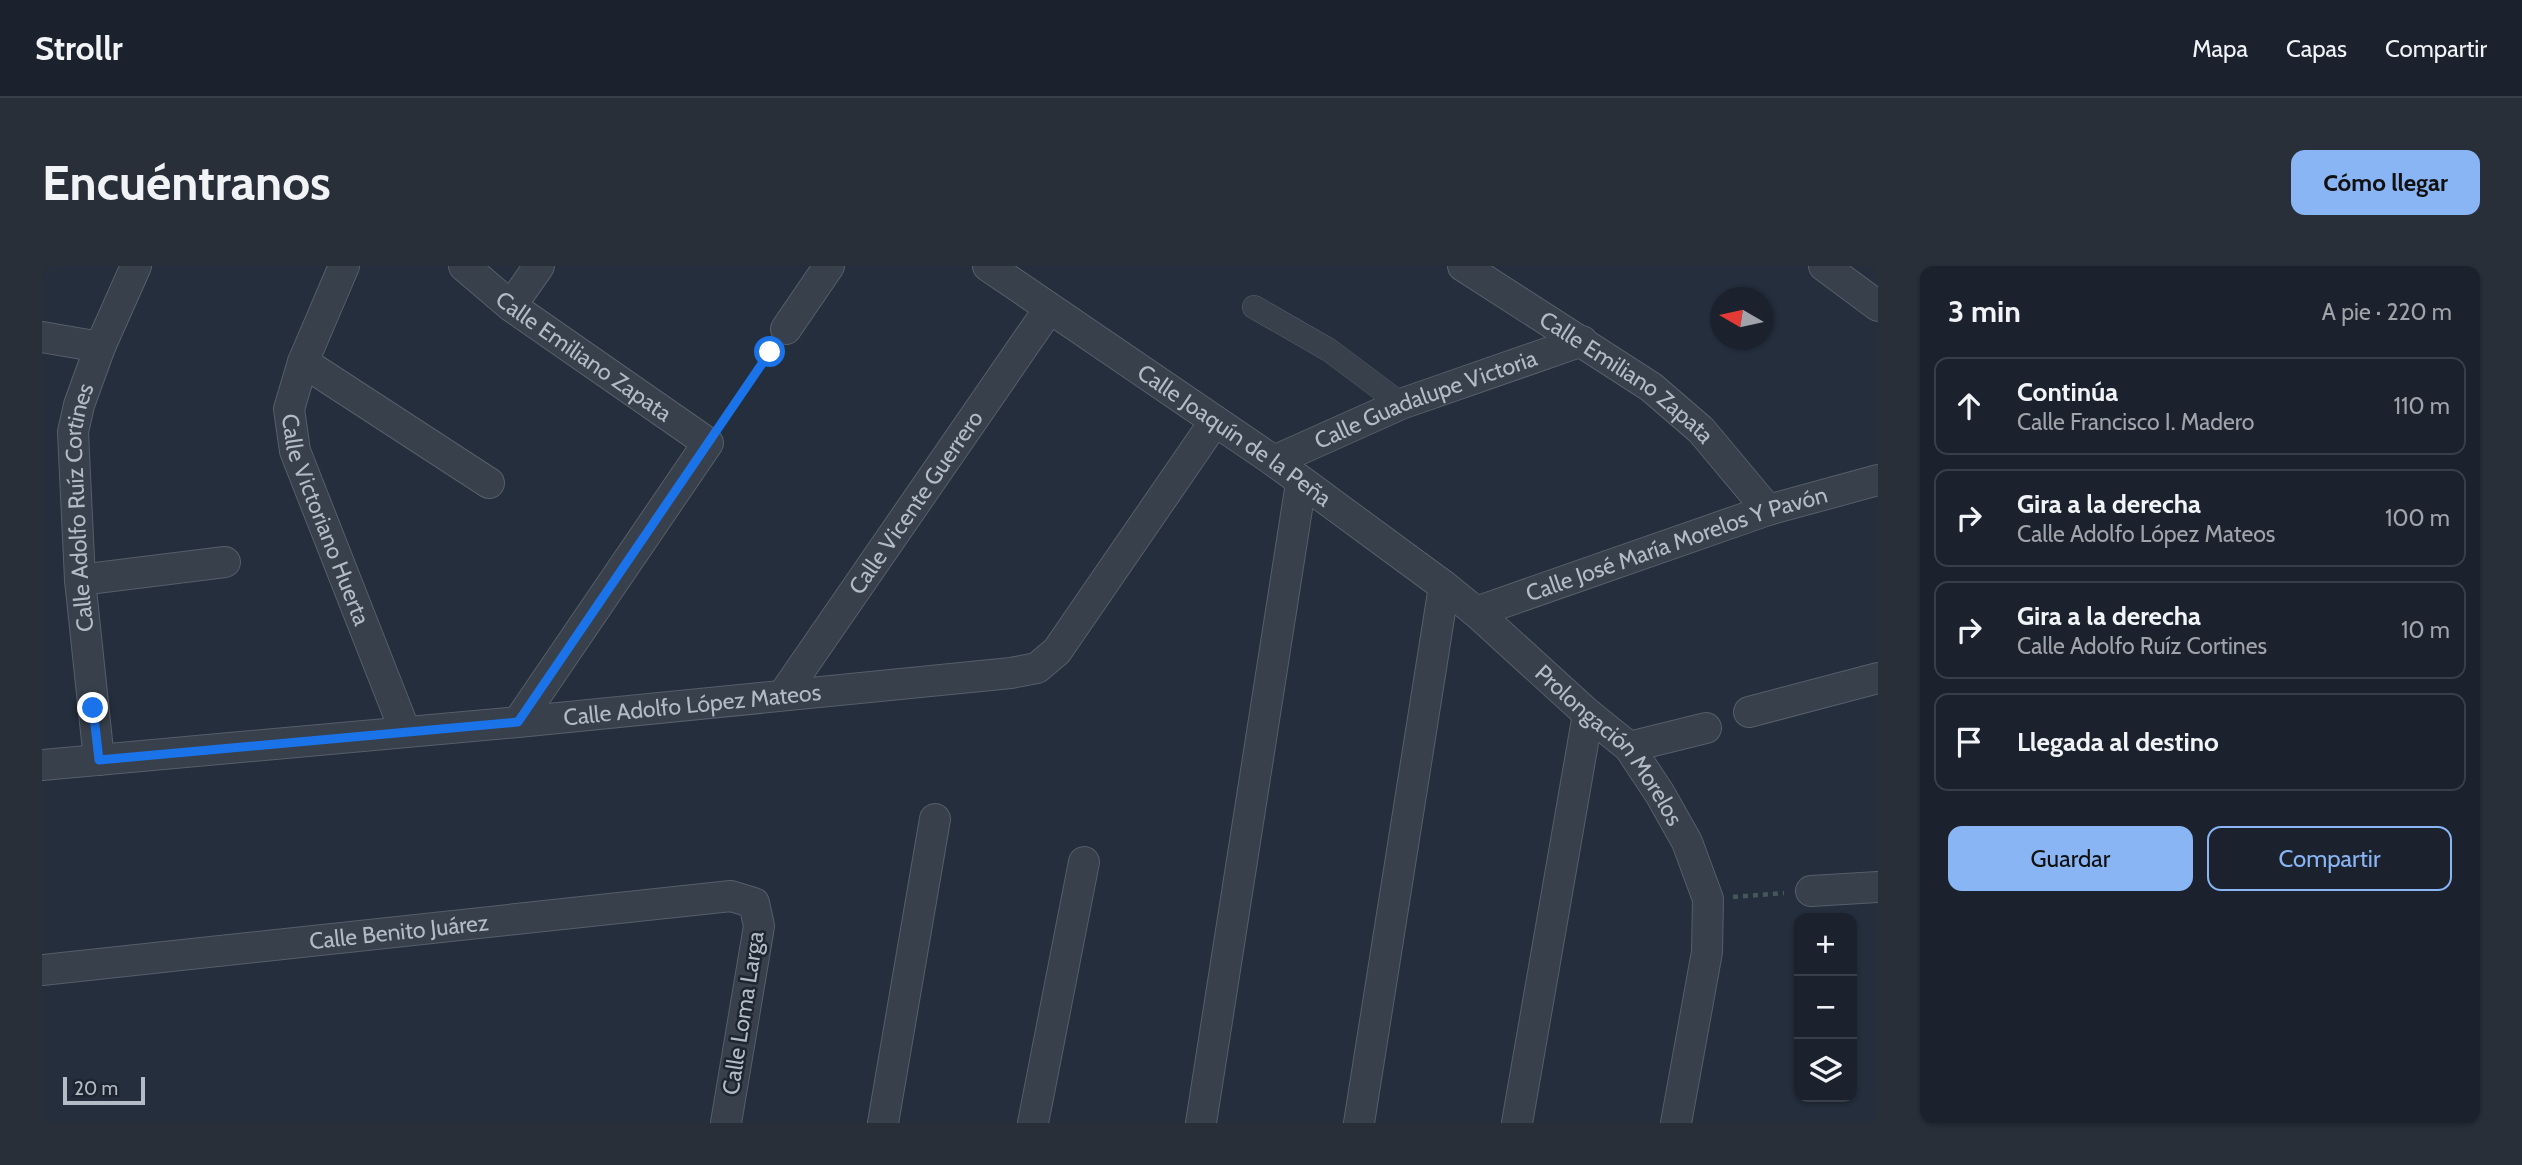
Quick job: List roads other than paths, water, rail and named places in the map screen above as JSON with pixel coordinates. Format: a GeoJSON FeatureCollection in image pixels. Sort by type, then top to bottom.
{"type":"FeatureCollection","features":[{"type":"Feature","properties":{"kind":"street","name":"Calle Adolfo Ruíz Cortines"},"geometry":{"type":"LineString","coordinates":[[99,760],[80,580],[73,432],[79,405],[100,347],[135,266]]}},
{"type":"Feature","properties":{"kind":"street","name":"Calle Victoriano Huerta"},"geometry":{"type":"LineString","coordinates":[[344,266],[303,362],[289,409],[295,451],[405,731]]}},
{"type":"Feature","properties":{"kind":"street","name":"Calle Emiliano Zapata"},"geometry":{"type":"LineString","coordinates":[[464,266],[511,306],[708,443],[518,722]]}},
{"type":"Feature","properties":{"kind":"street"},"geometry":{"type":"LineString","coordinates":[[511,306],[539,266]]}},
{"type":"Feature","properties":{"kind":"street"},"geometry":{"type":"LineString","coordinates":[[786,329],[829,266]]}},
{"type":"Feature","properties":{"kind":"street","name":"Calle Joaquín de la Peña"},"geometry":{"type":"LineString","coordinates":[[988,266],[1274,461],[1476,612]]}},
{"type":"Feature","properties":{"kind":"street","name":"Calle Emiliano Zapata"},"geometry":{"type":"LineString","coordinates":[[1463,266],[1651,387],[1701,430],[1768,510]]}},
{"type":"Feature","properties":{"kind":"street"},"geometry":{"type":"LineString","coordinates":[[1824,266],[1878,306]]}},
{"type":"Feature","properties":{"kind":"street"},"geometry":{"type":"LineString","coordinates":[[1254,307],[1329,350],[1401,404]]}},
{"type":"Feature","properties":{"kind":"street","name":"Calle Vicente Guerrero"},"geometry":{"type":"LineString","coordinates":[[783,695],[1049,309]]}},
{"type":"Feature","properties":{"kind":"street"},"geometry":{"type":"LineString","coordinates":[[42,337],[100,347]]}},
{"type":"Feature","properties":{"kind":"street","name":"Calle Guadalupe Victoria"},"geometry":{"type":"LineString","coordinates":[[1274,461],[1401,404],[1582,341]]}},
{"type":"Feature","properties":{"kind":"street"},"geometry":{"type":"LineString","coordinates":[[303,362],[489,483]]}},
{"type":"Feature","properties":{"kind":"street","name":"Calle Adolfo López Mateos"},"geometry":{"type":"LineString","coordinates":[[42,765],[518,722],[1011,673],[1037,668],[1057,651],[1215,421]]}},
{"type":"Feature","properties":{"kind":"street","name":"Calle José María Morelos Y Pavón"},"geometry":{"type":"LineString","coordinates":[[1476,612],[1768,510],[1878,480]]}},
{"type":"Feature","properties":{"kind":"street"},"geometry":{"type":"LineString","coordinates":[[1201,1123],[1301,483]]}},
{"type":"Feature","properties":{"kind":"street"},"geometry":{"type":"LineString","coordinates":[[80,580],[225,562]]}},
{"type":"Feature","properties":{"kind":"street"},"geometry":{"type":"LineString","coordinates":[[1359,1123],[1444,586]]}},
{"type":"Feature","properties":{"kind":"street","name":"Prolongación Morelos"},"geometry":{"type":"LineString","coordinates":[[1476,612],[1588,714],[1629,747],[1687,842],[1708,899],[1707,952],[1676,1123]]}},
{"type":"Feature","properties":{"kind":"street"},"geometry":{"type":"LineString","coordinates":[[1749,712],[1878,678]]}},
{"type":"Feature","properties":{"kind":"street"},"geometry":{"type":"LineString","coordinates":[[1517,1123],[1588,714]]}},
{"type":"Feature","properties":{"kind":"street"},"geometry":{"type":"LineString","coordinates":[[1629,747],[1706,728]]}},
{"type":"Feature","properties":{"kind":"street"},"geometry":{"type":"LineString","coordinates":[[883,1123],[935,819]]}},
{"type":"Feature","properties":{"kind":"street"},"geometry":{"type":"LineString","coordinates":[[1033,1123],[1084,862]]}},
{"type":"Feature","properties":{"kind":"street"},"geometry":{"type":"LineString","coordinates":[[1811,891],[1878,887]]}},
{"type":"Feature","properties":{"kind":"street","name":"Calle Benito Juárez"},"geometry":{"type":"LineString","coordinates":[[42,970],[731,896],[754,903]]}},
{"type":"Feature","properties":{"kind":"street","name":"Calle Loma Larga"},"geometry":{"type":"LineString","coordinates":[[726,1123],[758,926],[754,903]]}}]}
